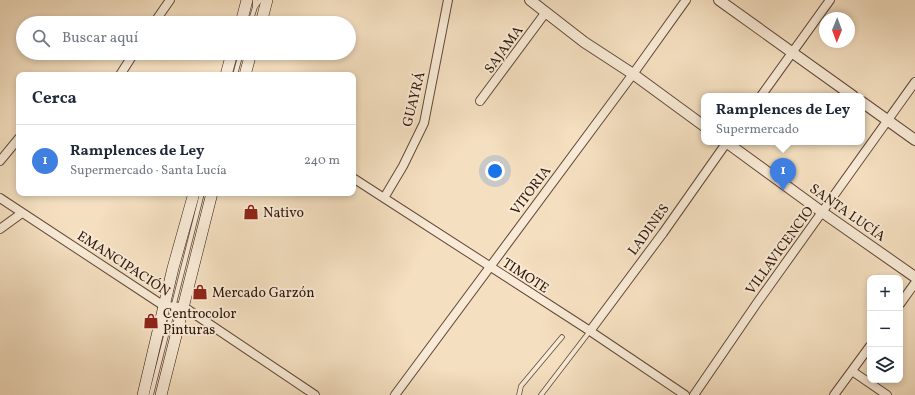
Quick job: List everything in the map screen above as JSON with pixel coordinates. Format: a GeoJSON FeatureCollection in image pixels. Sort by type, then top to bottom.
{"type":"FeatureCollection","features":[{"type":"Feature","properties":{"kind":"main road"},"geometry":{"type":"LineString","coordinates":[[262,16],[267,0]]}},
{"type":"Feature","properties":{"kind":"main road"},"geometry":{"type":"LineString","coordinates":[[245,16],[251,4]]}},
{"type":"Feature","properties":{"kind":"main road"},"geometry":{"type":"LineString","coordinates":[[227,72],[230,60]]}},
{"type":"Feature","properties":{"kind":"main road"},"geometry":{"type":"LineString","coordinates":[[246,72],[249,60]]}},
{"type":"Feature","properties":{"kind":"main road"},"geometry":{"type":"LineString","coordinates":[[161,395],[174,307],[173,268],[193,196]]}},
{"type":"Feature","properties":{"kind":"main road"},"geometry":{"type":"LineString","coordinates":[[143,395],[211,196]]}},
{"type":"Feature","properties":{"kind":"street"},"geometry":{"type":"LineString","coordinates":[[159,16],[170,0]]}},
{"type":"Feature","properties":{"kind":"street","name":"GUAYRÁ"},"geometry":{"type":"LineString","coordinates":[[384,198],[403,166],[424,123],[448,0]]}},
{"type":"Feature","properties":{"kind":"street"},"geometry":{"type":"LineString","coordinates":[[530,0],[584,42],[633,74],[701,124]]}},
{"type":"Feature","properties":{"kind":"street","name":"VITORIA"},"geometry":{"type":"LineString","coordinates":[[395,395],[489,266],[633,74],[686,0]]}},
{"type":"Feature","properties":{"kind":"street"},"geometry":{"type":"LineString","coordinates":[[718,0],[849,93]]}},
{"type":"Feature","properties":{"kind":"street"},"geometry":{"type":"LineString","coordinates":[[763,93],[830,0]]}},
{"type":"Feature","properties":{"kind":"street","name":"SAJAMA"},"geometry":{"type":"LineString","coordinates":[[480,101],[546,12]]}},
{"type":"Feature","properties":{"kind":"street"},"geometry":{"type":"LineString","coordinates":[[122,72],[130,60]]}},
{"type":"Feature","properties":{"kind":"street","name":"VILLAVICENCIO"},"geometry":{"type":"LineString","coordinates":[[694,395],[756,303],[915,82]]}},
{"type":"Feature","properties":{"kind":"street"},"geometry":{"type":"LineString","coordinates":[[865,104],[915,140]]}},
{"type":"Feature","properties":{"kind":"street"},"geometry":{"type":"LineString","coordinates":[[0,161],[16,142]]}},
{"type":"Feature","properties":{"kind":"street","name":"LADINES"},"geometry":{"type":"LineString","coordinates":[[590,331],[663,232],[724,145]]}},
{"type":"Feature","properties":{"kind":"street","name":"SANTA LUCÍA"},"geometry":{"type":"LineString","coordinates":[[730,145],[915,277]]}},
{"type":"Feature","properties":{"kind":"street","name":"TIMOTE"},"geometry":{"type":"LineString","coordinates":[[356,180],[590,331],[685,395]]}},
{"type":"Feature","properties":{"kind":"street","name":"EMANCIPACIÓN"},"geometry":{"type":"LineString","coordinates":[[0,198],[315,395]]}},
{"type":"Feature","properties":{"kind":"street"},"geometry":{"type":"LineString","coordinates":[[0,228],[22,213]]}},
{"type":"Feature","properties":{"kind":"street"},"geometry":{"type":"LineString","coordinates":[[903,300],[915,283]]}},
{"type":"Feature","properties":{"kind":"street"},"geometry":{"type":"LineString","coordinates":[[834,395],[869,347]]}},
{"type":"Feature","properties":{"kind":"street"},"geometry":{"type":"LineString","coordinates":[[852,371],[887,395]]}},
{"type":"Feature","properties":{"kind":"lane"},"geometry":{"type":"LineString","coordinates":[[250,16],[251,4],[255,0]]}},
{"type":"Feature","properties":{"kind":"lane"},"geometry":{"type":"LineString","coordinates":[[251,4],[260,0]]}},
{"type":"Feature","properties":{"kind":"lane"},"geometry":{"type":"LineString","coordinates":[[236,72],[240,60]]}},
{"type":"Feature","properties":{"kind":"lane"},"geometry":{"type":"LineString","coordinates":[[152,395],[201,196]]}},
{"type":"Feature","properties":{"kind":"lane"},"geometry":{"type":"LineString","coordinates":[[541,395],[590,331]]}},
{"type":"Feature","properties":{"kind":"lane"},"geometry":{"type":"LineString","coordinates":[[519,395],[521,386],[562,337]]}},
{"type":"Feature","properties":{"kind":"place","name":"Ramplences de Ley"},"geometry":{"type":"Point","coordinates":[783,191]}},
{"type":"Feature","properties":{"kind":"place","name":"Nativo"},"geometry":{"type":"Point","coordinates":[251,212]}},
{"type":"Feature","properties":{"kind":"place","name":"Mercado Garzón"},"geometry":{"type":"Point","coordinates":[200,292]}},
{"type":"Feature","properties":{"kind":"place","name":"Centrocolor Pinturas"},"geometry":{"type":"Point","coordinates":[151,321]}}]}
